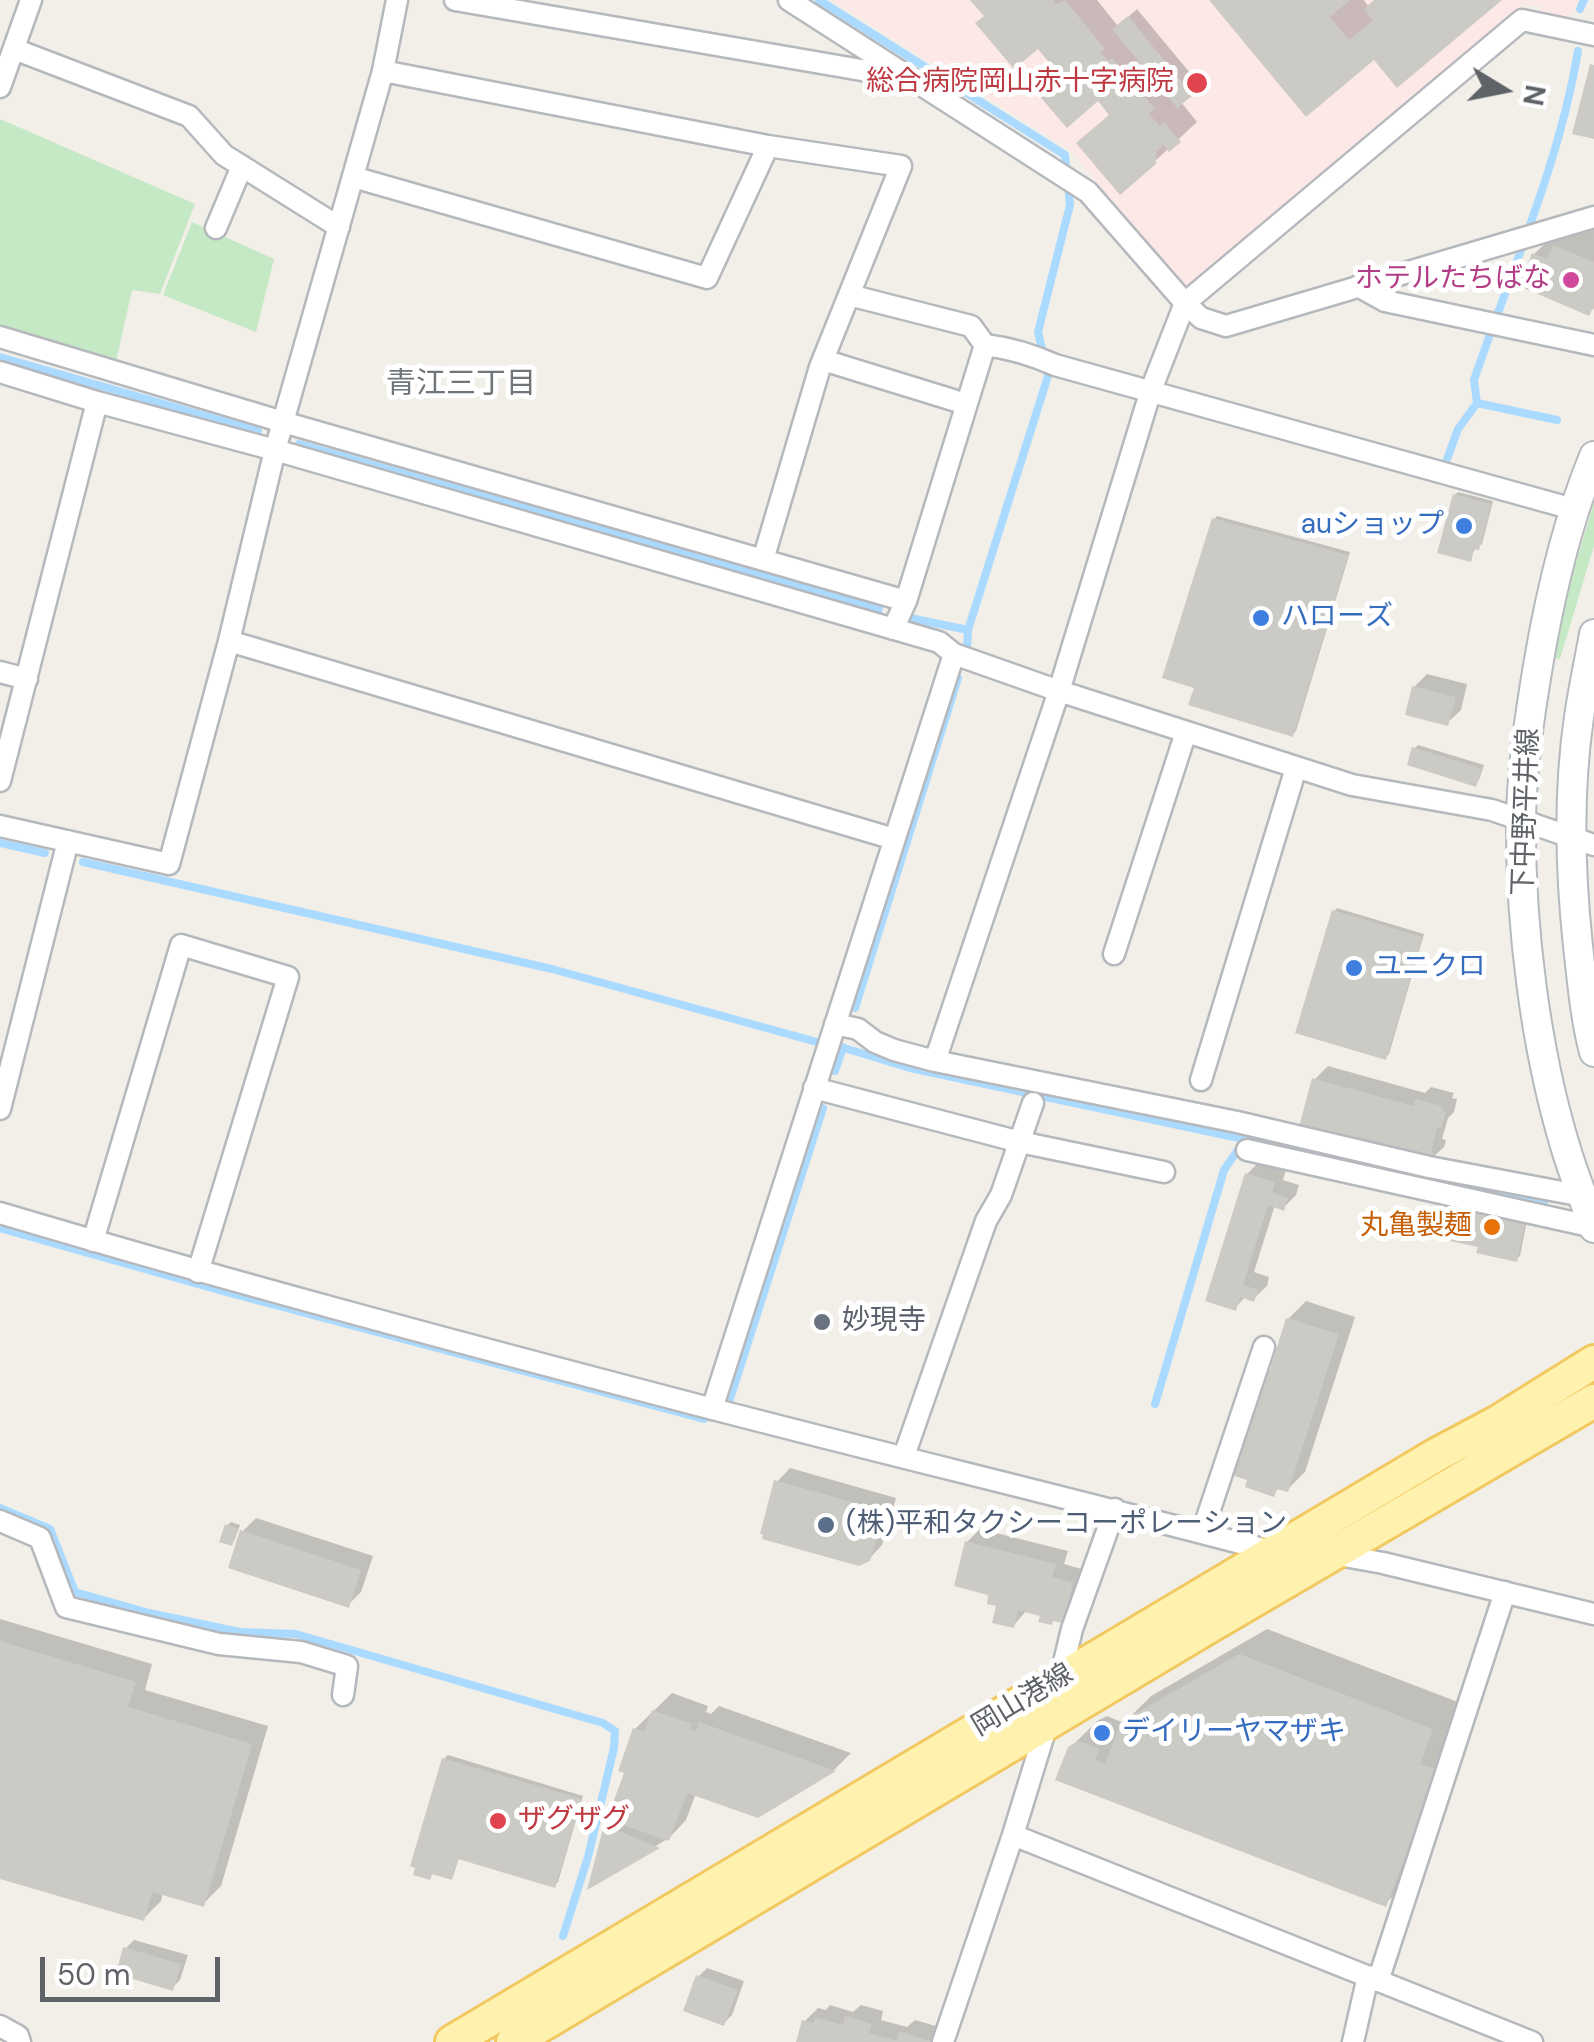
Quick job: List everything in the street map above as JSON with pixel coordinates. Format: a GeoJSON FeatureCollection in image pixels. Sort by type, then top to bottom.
{"type":"FeatureCollection","features":[{"type":"Feature","properties":{"kind":"main road","name":"岡山港線"},"geometry":{"type":"LineString","coordinates":[[528,2028],[1060,1678],[1594,1362]]}},
{"type":"Feature","properties":{"kind":"main road","name":"岡山港線"},"geometry":{"type":"LineString","coordinates":[[452,2042],[528,2028],[1594,1401]]}},
{"type":"Feature","properties":{"kind":"street"},"geometry":{"type":"LineString","coordinates":[[0,88],[31,0]]}},
{"type":"Feature","properties":{"kind":"street"},"geometry":{"type":"LineString","coordinates":[[0,826],[169,864],[275,450],[383,72],[397,0]]}},
{"type":"Feature","properties":{"kind":"street"},"geometry":{"type":"LineString","coordinates":[[456,0],[914,79]]}},
{"type":"Feature","properties":{"kind":"street"},"geometry":{"type":"LineString","coordinates":[[789,0],[1088,192],[1184,302],[1201,318],[1226,326],[1594,217]]}},
{"type":"Feature","properties":{"kind":"street"},"geometry":{"type":"LineString","coordinates":[[935,1060],[1184,302],[1522,20],[1594,35]]}},
{"type":"Feature","properties":{"kind":"street"},"geometry":{"type":"LineString","coordinates":[[14,49],[189,116],[224,155],[339,227]]}},
{"type":"Feature","properties":{"kind":"street"},"geometry":{"type":"LineString","coordinates":[[383,72],[768,146],[901,166],[823,360],[763,560]]}},
{"type":"Feature","properties":{"kind":"street"},"geometry":{"type":"LineString","coordinates":[[353,177],[707,278],[768,146]]}},
{"type":"Feature","properties":{"kind":"street"},"geometry":{"type":"LineString","coordinates":[[216,228],[242,166]]}},
{"type":"Feature","properties":{"kind":"street"},"geometry":{"type":"LineString","coordinates":[[1358,286],[1384,301],[1594,345]]}},
{"type":"Feature","properties":{"kind":"street"},"geometry":{"type":"LineString","coordinates":[[849,295],[971,326],[986,345],[1574,509]]}},
{"type":"Feature","properties":{"kind":"street"},"geometry":{"type":"LineString","coordinates":[[0,337],[906,601]]}},
{"type":"Feature","properties":{"kind":"street"},"geometry":{"type":"LineString","coordinates":[[893,629],[906,601],[986,345]]}},
{"type":"Feature","properties":{"kind":"street"},"geometry":{"type":"LineString","coordinates":[[823,360],[966,404]]}},
{"type":"Feature","properties":{"kind":"street"},"geometry":{"type":"LineString","coordinates":[[0,372],[938,642],[954,654],[1354,786],[1492,810],[1583,841]]}},
{"type":"Feature","properties":{"kind":"street"},"geometry":{"type":"LineString","coordinates":[[0,781],[97,402]]}},
{"type":"Feature","properties":{"kind":"street","name":"下中野平井線"},"geometry":{"type":"LineString","coordinates":[[1594,456],[1574,509],[1549,602],[1530,710],[1521,820],[1524,910],[1546,1066],[1566,1148],[1594,1228]]}},
{"type":"Feature","properties":{"kind":"street","name":"下中野平井線"},"geometry":{"type":"LineString","coordinates":[[1594,634],[1579,719],[1572,791],[1583,841],[1576,922],[1594,1052]]}},
{"type":"Feature","properties":{"kind":"street"},"geometry":{"type":"LineString","coordinates":[[229,641],[894,839]]}},
{"type":"Feature","properties":{"kind":"street"},"geometry":{"type":"LineString","coordinates":[[712,1409],[954,654]]}},
{"type":"Feature","properties":{"kind":"street"},"geometry":{"type":"LineString","coordinates":[[0,672],[27,679]]}},
{"type":"Feature","properties":{"kind":"street"},"geometry":{"type":"LineString","coordinates":[[1114,954],[1186,732]]}},
{"type":"Feature","properties":{"kind":"street"},"geometry":{"type":"LineString","coordinates":[[1201,1080],[1296,768]]}},
{"type":"Feature","properties":{"kind":"street"},"geometry":{"type":"LineString","coordinates":[[0,1109],[68,841]]}},
{"type":"Feature","properties":{"kind":"street"},"geometry":{"type":"LineString","coordinates":[[93,1241],[181,945],[288,977],[198,1272]]}},
{"type":"Feature","properties":{"kind":"street"},"geometry":{"type":"LineString","coordinates":[[834,1024],[858,1029],[894,1050],[935,1060],[1237,1122],[1429,1167],[1583,1196]]}},
{"type":"Feature","properties":{"kind":"street"},"geometry":{"type":"LineString","coordinates":[[814,1088],[1020,1142],[1164,1172]]}},
{"type":"Feature","properties":{"kind":"street"},"geometry":{"type":"LineString","coordinates":[[904,1456],[986,1221],[1000,1195],[1032,1103]]}},
{"type":"Feature","properties":{"kind":"street"},"geometry":{"type":"LineString","coordinates":[[1247,1150],[1594,1228]]}},
{"type":"Feature","properties":{"kind":"street"},"geometry":{"type":"LineString","coordinates":[[0,1213],[198,1272],[712,1409],[1274,1552]]}},
{"type":"Feature","properties":{"kind":"street"},"geometry":{"type":"LineString","coordinates":[[1202,1533],[1264,1346]]}},
{"type":"Feature","properties":{"kind":"street"},"geometry":{"type":"LineString","coordinates":[[943,2042],[1047,1724],[1072,1629],[1115,1510]]}},
{"type":"Feature","properties":{"kind":"street"},"geometry":{"type":"LineString","coordinates":[[0,1521],[40,1538],[66,1608],[220,1644],[302,1652],[347,1666],[344,1694]]}},
{"type":"Feature","properties":{"kind":"street"},"geometry":{"type":"LineString","coordinates":[[1333,1554],[1594,1614]]}},
{"type":"Feature","properties":{"kind":"street"},"geometry":{"type":"LineString","coordinates":[[1353,2042],[1506,1592]]}},
{"type":"Feature","properties":{"kind":"street"},"geometry":{"type":"LineString","coordinates":[[1012,1835],[1532,2042]]}},
{"type":"Feature","properties":{"kind":"street"},"geometry":{"type":"LineString","coordinates":[[0,2026],[18,2036],[20,2042]]}},
{"type":"Feature","properties":{"kind":"shaded area","name":"総合病院岡山赤十字病院"},"geometry":{"type":"Polygon","coordinates":[[[831,0],[1579,0],[1571,17],[1540,12],[1541,7],[1524,4],[1187,289],[1069,149],[831,0]]]}},
{"type":"Feature","properties":{"kind":"green space"},"geometry":{"type":"Polygon","coordinates":[[[0,119],[195,204],[160,294],[132,290],[115,366],[0,332],[0,119]]]}},
{"type":"Feature","properties":{"kind":"green space"},"geometry":{"type":"Polygon","coordinates":[[[192,222],[274,259],[256,332],[163,295],[192,222]]]}},
{"type":"Feature","properties":{"kind":"green space"},"geometry":{"type":"Polygon","coordinates":[[[1594,502],[1594,546],[1560,659],[1553,658],[1566,596],[1594,502]]]}},
{"type":"Feature","properties":{"kind":"building"},"geometry":{"type":"Polygon","coordinates":[[[970,0],[1053,0],[1056,4],[1065,0],[1105,49],[1101,53],[1108,61],[1112,58],[1155,109],[1149,114],[1160,126],[1164,122],[1181,142],[1169,152],[1164,145],[1156,151],[1156,164],[1120,195],[1076,143],[1109,115],[1098,101],[1067,128],[1030,85],[1052,66],[1038,49],[1014,69],[975,23],[984,16],[970,0]]]}},
{"type":"Feature","properties":{"kind":"building"},"geometry":{"type":"Polygon","coordinates":[[[1209,0],[1350,0],[1330,17],[1349,40],[1373,20],[1364,9],[1374,0],[1502,0],[1397,88],[1374,60],[1306,117],[1209,0]]]}},
{"type":"Feature","properties":{"kind":"building"},"geometry":{"type":"Polygon","coordinates":[[[1128,16],[1193,95],[1177,108],[1112,29],[1128,16]]]}},
{"type":"Feature","properties":{"kind":"building"},"geometry":{"type":"Polygon","coordinates":[[[1590,64],[1594,65],[1594,139],[1572,134],[1590,64]]]}},
{"type":"Feature","properties":{"kind":"building"},"geometry":{"type":"Polygon","coordinates":[[[1553,245],[1594,262],[1594,305],[1589,316],[1519,286],[1532,253],[1547,259],[1553,245]]]}},
{"type":"Feature","properties":{"kind":"building","name":"auショップ"},"geometry":{"type":"Polygon","coordinates":[[[1453,494],[1491,504],[1479,550],[1474,549],[1471,562],[1437,553],[1453,494]]]}},
{"type":"Feature","properties":{"kind":"building"},"geometry":{"type":"Polygon","coordinates":[[[1212,518],[1348,555],[1293,737],[1188,705],[1194,688],[1162,678],[1212,518]]]}},
{"type":"Feature","properties":{"kind":"building"},"geometry":{"type":"Polygon","coordinates":[[[1412,686],[1456,697],[1448,726],[1405,715],[1412,686]]]}},
{"type":"Feature","properties":{"kind":"building"},"geometry":{"type":"Polygon","coordinates":[[[1412,747],[1482,769],[1476,787],[1407,765],[1412,747]]]}},
{"type":"Feature","properties":{"kind":"building"},"geometry":{"type":"Polygon","coordinates":[[[1332,910],[1422,937],[1386,1060],[1295,1033],[1332,910]]]}},
{"type":"Feature","properties":{"kind":"building"},"geometry":{"type":"Polygon","coordinates":[[[1312,1078],[1413,1106],[1415,1099],[1442,1106],[1441,1111],[1446,1112],[1441,1128],[1437,1127],[1431,1163],[1299,1127],[1312,1078]]]}},
{"type":"Feature","properties":{"kind":"building"},"geometry":{"type":"Polygon","coordinates":[[[1245,1173],[1275,1182],[1272,1193],[1288,1198],[1284,1211],[1268,1205],[1243,1285],[1258,1290],[1254,1302],[1240,1297],[1236,1311],[1205,1301],[1245,1173]]]}},
{"type":"Feature","properties":{"kind":"building"},"geometry":{"type":"Polygon","coordinates":[[[1457,1204],[1526,1218],[1517,1262],[1476,1253],[1478,1247],[1450,1241],[1457,1204]]]}},
{"type":"Feature","properties":{"kind":"building"},"geometry":{"type":"Polygon","coordinates":[[[1286,1318],[1339,1334],[1288,1492],[1277,1489],[1274,1497],[1245,1487],[1247,1480],[1232,1475],[1264,1371],[1269,1373],[1286,1318]]]}},
{"type":"Feature","properties":{"kind":"building"},"geometry":{"type":"Polygon","coordinates":[[[774,1480],[884,1511],[870,1561],[859,1566],[762,1539],[774,1480]]]}},
{"type":"Feature","properties":{"kind":"building"},"geometry":{"type":"Polygon","coordinates":[[[225,1524],[238,1529],[232,1546],[219,1542],[225,1524]]]}},
{"type":"Feature","properties":{"kind":"building"},"geometry":{"type":"Polygon","coordinates":[[[240,1530],[361,1570],[349,1608],[228,1568],[240,1530]]]}},
{"type":"Feature","properties":{"kind":"building"},"geometry":{"type":"Polygon","coordinates":[[[965,1541],[1056,1564],[1052,1577],[1073,1583],[1063,1623],[1038,1622],[1040,1616],[1018,1610],[1014,1628],[992,1623],[996,1606],[987,1604],[988,1595],[954,1586],[965,1541]]]}},
{"type":"Feature","properties":{"kind":"building"},"geometry":{"type":"Polygon","coordinates":[[[0,1641],[136,1682],[128,1707],[252,1744],[204,1907],[152,1892],[144,1921],[0,1879],[0,1641]]]}},
{"type":"Feature","properties":{"kind":"building"},"geometry":{"type":"Polygon","coordinates":[[[1239,1654],[1433,1729],[1420,1764],[1438,1770],[1386,1907],[1055,1780],[1068,1747],[1078,1741],[1099,1749],[1095,1760],[1105,1764],[1121,1722],[1239,1654]]]}},
{"type":"Feature","properties":{"kind":"building"},"geometry":{"type":"Polygon","coordinates":[[[652,1710],[692,1724],[690,1730],[696,1732],[699,1722],[836,1771],[758,1818],[687,1793],[669,1841],[607,1819],[624,1773],[618,1771],[633,1728],[644,1732],[652,1710]]]}},
{"type":"Feature","properties":{"kind":"building"},"geometry":{"type":"Polygon","coordinates":[[[1107,1722],[1112,1723],[1107,1739],[1089,1734],[1107,1722]]]}},
{"type":"Feature","properties":{"kind":"building"},"geometry":{"type":"Polygon","coordinates":[[[442,1758],[582,1799],[555,1888],[458,1859],[452,1880],[432,1874],[430,1880],[413,1875],[415,1868],[410,1866],[442,1758]]]}},
{"type":"Feature","properties":{"kind":"building"},"geometry":{"type":"Polygon","coordinates":[[[604,1825],[660,1848],[587,1890],[604,1825]]]}},
{"type":"Feature","properties":{"kind":"building"},"geometry":{"type":"Polygon","coordinates":[[[123,1947],[181,1964],[173,1991],[116,1974],[123,1947]]]}},
{"type":"Feature","properties":{"kind":"building"},"geometry":{"type":"Polygon","coordinates":[[[696,1975],[738,1990],[724,2026],[683,2011],[696,1975]]]}},
{"type":"Feature","properties":{"kind":"building"},"geometry":{"type":"Polygon","coordinates":[[[845,2016],[872,2024],[869,2033],[897,2041],[899,2031],[932,2042],[796,2042],[802,2020],[813,2023],[815,2017],[843,2025],[845,2016]]]}},
{"type":"Feature","properties":{"kind":"waterway"},"geometry":{"type":"LineString","coordinates":[[819,0],[1065,155],[1070,205],[1038,332],[1048,376],[968,630]]}},
{"type":"Feature","properties":{"kind":"waterway"},"geometry":{"type":"LineString","coordinates":[[1580,9],[1584,0]]}},
{"type":"Feature","properties":{"kind":"waterway"},"geometry":{"type":"LineString","coordinates":[[1446,462],[1458,429],[1477,403],[1474,380],[1559,135],[1578,51]]}},
{"type":"Feature","properties":{"kind":"waterway"},"geometry":{"type":"LineString","coordinates":[[0,357],[258,431]]}},
{"type":"Feature","properties":{"kind":"waterway"},"geometry":{"type":"LineString","coordinates":[[1477,403],[1557,420]]}},
{"type":"Feature","properties":{"kind":"waterway"},"geometry":{"type":"LineString","coordinates":[[299,444],[879,609]]}},
{"type":"Feature","properties":{"kind":"waterway"},"geometry":{"type":"LineString","coordinates":[[910,618],[968,630],[967,650]]}},
{"type":"Feature","properties":{"kind":"waterway"},"geometry":{"type":"LineString","coordinates":[[855,1008],[958,678]]}},
{"type":"Feature","properties":{"kind":"waterway"},"geometry":{"type":"LineString","coordinates":[[0,843],[45,853]]}},
{"type":"Feature","properties":{"kind":"waterway"},"geometry":{"type":"LineString","coordinates":[[83,862],[552,969],[817,1042]]}},
{"type":"Feature","properties":{"kind":"waterway"},"geometry":{"type":"LineString","coordinates":[[841,1047],[910,1068],[1544,1203]]}},
{"type":"Feature","properties":{"kind":"waterway"},"geometry":{"type":"LineString","coordinates":[[835,1071],[843,1047]]}},
{"type":"Feature","properties":{"kind":"waterway"},"geometry":{"type":"LineString","coordinates":[[728,1405],[823,1108]]}},
{"type":"Feature","properties":{"kind":"waterway"},"geometry":{"type":"LineString","coordinates":[[1155,1404],[1224,1170],[1242,1144]]}},
{"type":"Feature","properties":{"kind":"waterway"},"geometry":{"type":"LineString","coordinates":[[0,1228],[704,1419]]}},
{"type":"Feature","properties":{"kind":"waterway"},"geometry":{"type":"LineString","coordinates":[[0,1508],[50,1529],[75,1592],[240,1632],[296,1634],[603,1723],[615,1731],[588,1857],[563,1936]]}},
{"type":"Feature","properties":{"kind":"place","name":"総合病院岡山赤十字病院"},"geometry":{"type":"Point","coordinates":[1197,83]}},
{"type":"Feature","properties":{"kind":"place","name":"ホテルたちばな"},"geometry":{"type":"Point","coordinates":[1571,280]}},
{"type":"Feature","properties":{"kind":"place","name":"auショップ"},"geometry":{"type":"Point","coordinates":[1464,526]}},
{"type":"Feature","properties":{"kind":"place","name":"ハローズ"},"geometry":{"type":"Point","coordinates":[1261,618]}},
{"type":"Feature","properties":{"kind":"place","name":"ユニクロ"},"geometry":{"type":"Point","coordinates":[1354,968]}},
{"type":"Feature","properties":{"kind":"place","name":"丸亀製麺"},"geometry":{"type":"Point","coordinates":[1492,1227]}},
{"type":"Feature","properties":{"kind":"place","name":"妙現寺"},"geometry":{"type":"Point","coordinates":[822,1322]}},
{"type":"Feature","properties":{"kind":"place","name":"(株)平和タクシーコーポレーション"},"geometry":{"type":"Point","coordinates":[826,1525]}},
{"type":"Feature","properties":{"kind":"place","name":"デイリーヤマザキ"},"geometry":{"type":"Point","coordinates":[1102,1733]}},
{"type":"Feature","properties":{"kind":"place","name":"ザグザグ"},"geometry":{"type":"Point","coordinates":[498,1821]}},
{"type":"Feature","properties":{"kind":"district","name":"青江三丁目"},"geometry":{"type":"Point","coordinates":[461,385]}}]}
